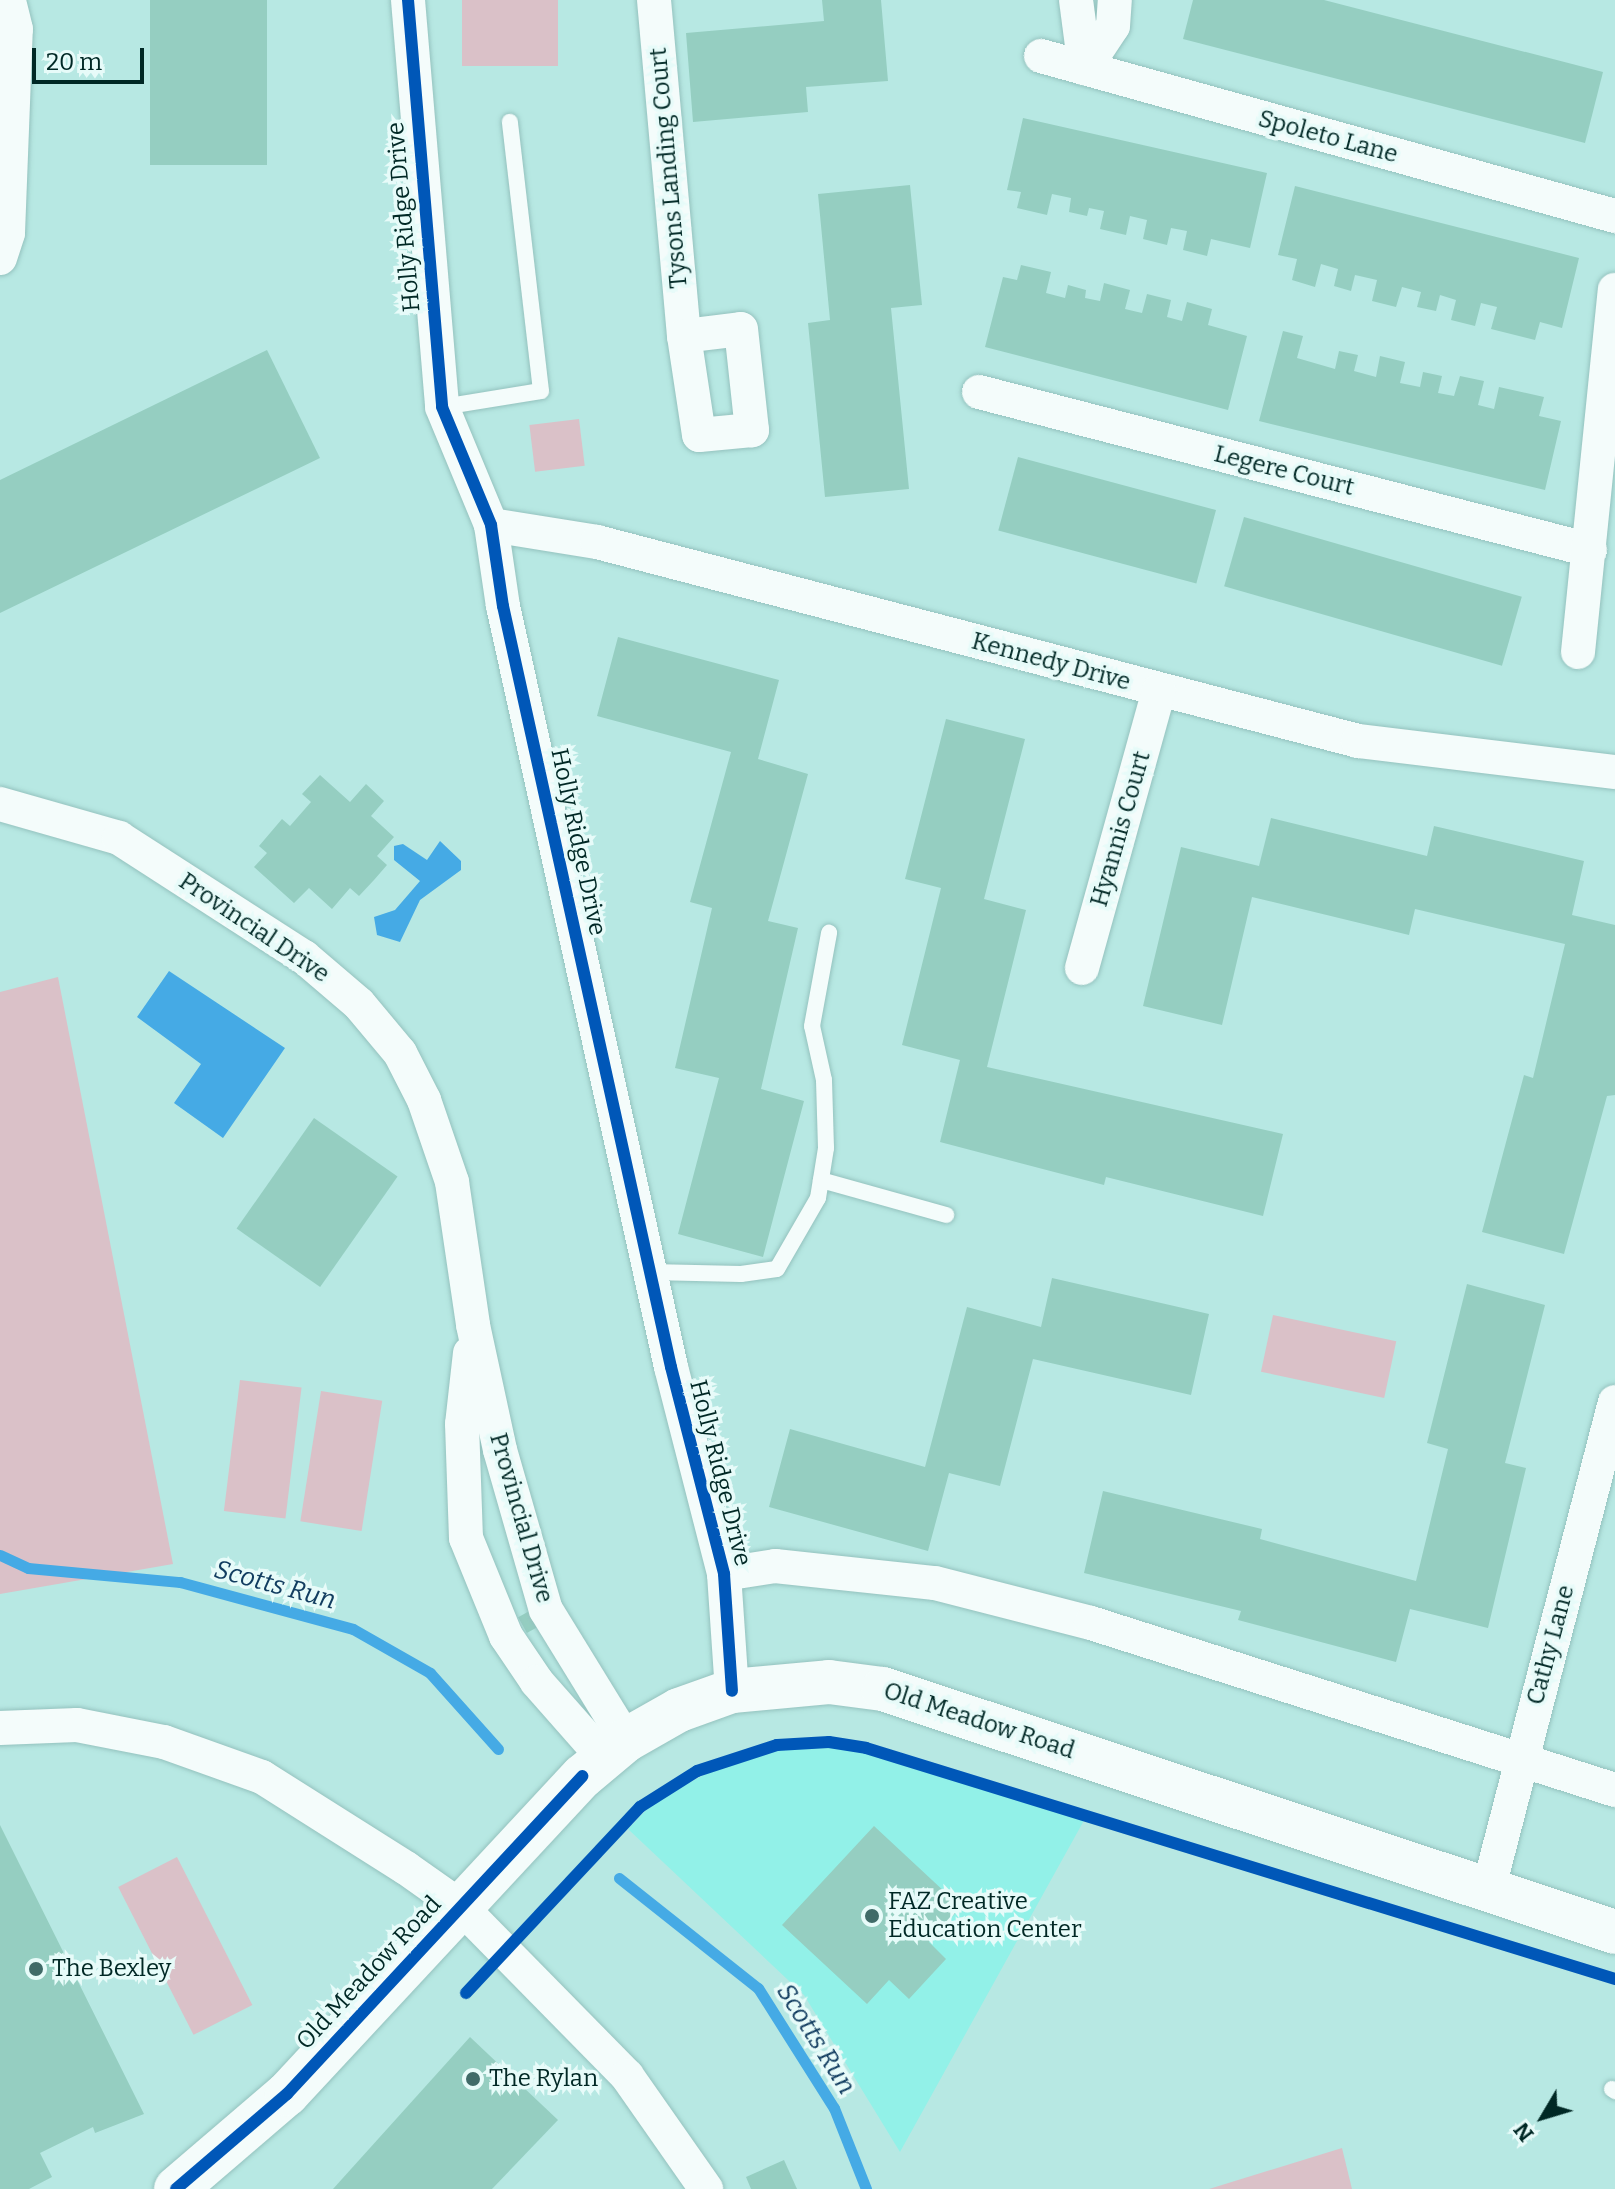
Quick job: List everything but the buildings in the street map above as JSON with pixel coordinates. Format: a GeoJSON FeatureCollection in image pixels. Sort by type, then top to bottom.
{"type":"FeatureCollection","features":[{"type":"Feature","properties":{"kind":"street"},"geometry":{"type":"LineString","coordinates":[[0,258],[8,233],[16,29],[9,0]]}},
{"type":"Feature","properties":{"kind":"street","name":"Holly Ridge Drive"},"geometry":{"type":"LineString","coordinates":[[408,0],[442,407],[491,525],[503,606],[650,1272],[724,1574],[732,1691]]}},
{"type":"Feature","properties":{"kind":"street","name":"Tysons Landing Court"},"geometry":{"type":"LineString","coordinates":[[654,0],[684,336]]}},
{"type":"Feature","properties":{"kind":"street"},"geometry":{"type":"LineString","coordinates":[[1076,0],[1085,68]]}},
{"type":"Feature","properties":{"kind":"street"},"geometry":{"type":"LineString","coordinates":[[1085,68],[1113,26],[1115,0]]}},
{"type":"Feature","properties":{"kind":"street","name":"Spoleto Lane"},"geometry":{"type":"LineString","coordinates":[[1041,56],[1615,216]]}},
{"type":"Feature","properties":{"kind":"street"},"geometry":{"type":"LineString","coordinates":[[1578,652],[1615,290]]}},
{"type":"Feature","properties":{"kind":"street","name":"Legere Court"},"geometry":{"type":"LineString","coordinates":[[979,392],[1590,550]]}},
{"type":"Feature","properties":{"kind":"street","name":"Kennedy Drive"},"geometry":{"type":"LineString","coordinates":[[491,525],[597,542],[1358,741],[1615,772]]}},
{"type":"Feature","properties":{"kind":"street","name":"Hyannis Court"},"geometry":{"type":"LineString","coordinates":[[1082,968],[1159,691]]}},
{"type":"Feature","properties":{"kind":"street","name":"Provincial Drive"},"geometry":{"type":"LineString","coordinates":[[0,804],[119,838],[304,957],[359,1004],[400,1053],[424,1100],[452,1182],[473,1325],[500,1450],[546,1610],[615,1749]]}},
{"type":"Feature","properties":{"kind":"street","name":"Provincial Drive"},"geometry":{"type":"LineString","coordinates":[[473,1325],[462,1424],[466,1538],[506,1636],[537,1682],[615,1749]]}},
{"type":"Feature","properties":{"kind":"street","name":"Cathy Lane"},"geometry":{"type":"LineString","coordinates":[[1489,1887],[1615,1402]]}},
{"type":"Feature","properties":{"kind":"street"},"geometry":{"type":"LineString","coordinates":[[724,1574],[775,1566],[935,1583],[1091,1623],[1615,1790]]}},
{"type":"Feature","properties":{"kind":"street","name":"Old Meadow Road"},"geometry":{"type":"LineString","coordinates":[[176,2189],[287,2094],[461,1907],[615,1749],[679,1710],[732,1691],[798,1682],[883,1689],[1489,1887],[1615,1932]]}},
{"type":"Feature","properties":{"kind":"street"},"geometry":{"type":"LineString","coordinates":[[0,1728],[77,1725],[164,1742],[262,1777],[461,1907],[627,2076],[706,2189]]}},
{"type":"Feature","properties":{"kind":"lane"},"geometry":{"type":"LineString","coordinates":[[442,407],[541,391],[510,122]]}},
{"type":"Feature","properties":{"kind":"lane"},"geometry":{"type":"LineString","coordinates":[[650,1272],[741,1274],[777,1269],[818,1198],[826,1148],[824,1080],[812,1026],[829,933]]}},
{"type":"Feature","properties":{"kind":"lane"},"geometry":{"type":"LineString","coordinates":[[821,1180],[946,1215]]}},
{"type":"Feature","properties":{"kind":"shaded area"},"geometry":{"type":"Polygon","coordinates":[[[462,0],[558,0],[558,66],[462,66],[462,0]]]}},
{"type":"Feature","properties":{"kind":"shaded area"},"geometry":{"type":"Polygon","coordinates":[[[579,419],[585,466],[535,472],[529,425],[579,419]]]}},
{"type":"Feature","properties":{"kind":"shaded area"},"geometry":{"type":"Polygon","coordinates":[[[440,841],[461,861],[461,870],[420,900],[400,942],[377,935],[374,917],[395,910],[420,881],[394,860],[394,846],[403,844],[427,860],[440,841]]]}},
{"type":"Feature","properties":{"kind":"shaded area"},"geometry":{"type":"Polygon","coordinates":[[[169,971],[285,1048],[223,1138],[174,1103],[201,1064],[137,1017],[169,971]]]}},
{"type":"Feature","properties":{"kind":"shaded area"},"geometry":{"type":"Polygon","coordinates":[[[58,977],[173,1564],[0,1594],[0,992],[58,977]]]}},
{"type":"Feature","properties":{"kind":"shaded area"},"geometry":{"type":"Polygon","coordinates":[[[1273,1315],[1396,1341],[1384,1398],[1261,1372],[1273,1315]]]}},
{"type":"Feature","properties":{"kind":"shaded area"},"geometry":{"type":"Polygon","coordinates":[[[240,1380],[302,1388],[285,1519],[224,1511],[240,1380]]]}},
{"type":"Feature","properties":{"kind":"shaded area"},"geometry":{"type":"Polygon","coordinates":[[[321,1391],[382,1401],[362,1531],[300,1521],[321,1391]]]}},
{"type":"Feature","properties":{"kind":"shaded area"},"geometry":{"type":"Polygon","coordinates":[[[834,1740],[1087,1815],[900,2152],[804,1995],[628,1829],[655,1801],[757,1747],[834,1740]]]}},
{"type":"Feature","properties":{"kind":"shaded area"},"geometry":{"type":"Polygon","coordinates":[[[177,1857],[252,2005],[194,2035],[118,1887],[177,1857]]]}},
{"type":"Feature","properties":{"kind":"shaded area"},"geometry":{"type":"Polygon","coordinates":[[[1342,2148],[1352,2189],[1209,2189],[1342,2148]]]}},
{"type":"Feature","properties":{"kind":"waterway","name":"Scotts Run"},"geometry":{"type":"LineString","coordinates":[[0,1555],[28,1568],[180,1582],[353,1629],[430,1673],[498,1749]]}},
{"type":"Feature","properties":{"kind":"waterway","name":"Scotts Run"},"geometry":{"type":"LineString","coordinates":[[619,1878],[758,1988],[834,2108],[866,2189]]}},
{"type":"Feature","properties":{"kind":"cycle path"},"geometry":{"type":"LineString","coordinates":[[408,0],[442,407],[491,525],[503,606],[671,1367],[724,1574],[732,1691]]}},
{"type":"Feature","properties":{"kind":"cycle path"},"geometry":{"type":"LineString","coordinates":[[466,1993],[640,1807],[697,1771],[777,1745],[829,1742],[866,1748],[1615,1979]]}},
{"type":"Feature","properties":{"kind":"cycle path"},"geometry":{"type":"LineString","coordinates":[[176,2189],[287,2094],[583,1776]]}},
{"type":"Feature","properties":{"kind":"place","name":"FAZ Creative Education Center"},"geometry":{"type":"Point","coordinates":[872,1916]}},
{"type":"Feature","properties":{"kind":"place","name":"The Bexley"},"geometry":{"type":"Point","coordinates":[36,1969]}},
{"type":"Feature","properties":{"kind":"place","name":"The Rylan"},"geometry":{"type":"Point","coordinates":[473,2079]}}]}
